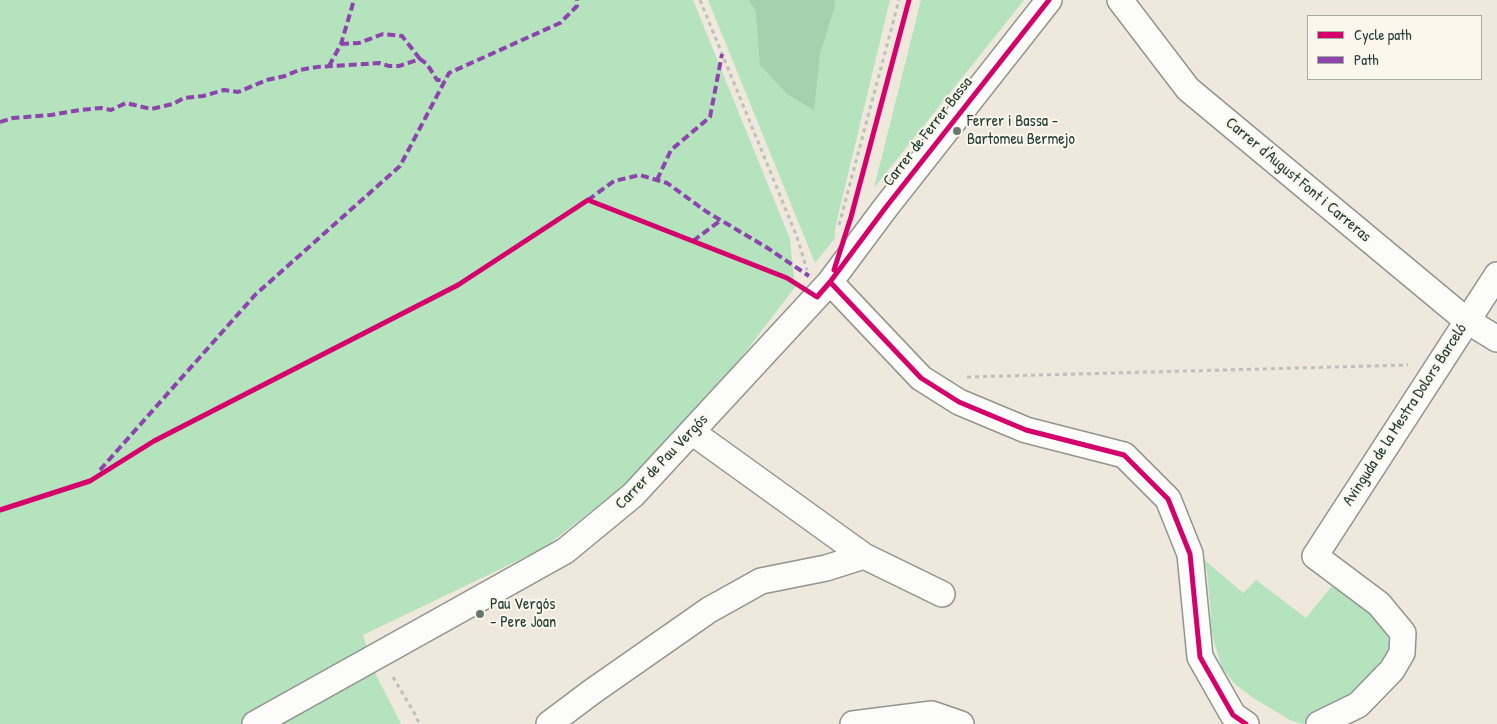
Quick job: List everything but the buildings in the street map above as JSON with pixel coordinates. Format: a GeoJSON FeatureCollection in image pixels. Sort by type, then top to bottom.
{"type":"FeatureCollection","features":[{"type":"Feature","properties":{"kind":"street","name":"Carrer de Ferrer Bassa"},"geometry":{"type":"LineString","coordinates":[[817,276],[886,207],[1049,0]]}},
{"type":"Feature","properties":{"kind":"street","name":"Carrer d'August Font i Carreras"},"geometry":{"type":"LineString","coordinates":[[1120,0],[1188,89],[1466,320],[1497,339]]}},
{"type":"Feature","properties":{"kind":"street","name":"Avinguda de la Mestra Dolors Barceló"},"geometry":{"type":"LineString","coordinates":[[1319,724],[1358,705],[1392,670],[1402,652],[1403,633],[1379,604],[1314,556],[1497,275]]}},
{"type":"Feature","properties":{"kind":"street","name":"Carrer de Pau Vergós"},"geometry":{"type":"LineString","coordinates":[[255,724],[565,551],[633,495],[692,432],[817,276]]}},
{"type":"Feature","properties":{"kind":"street"},"geometry":{"type":"LineString","coordinates":[[817,276],[921,378],[960,402],[1026,430],[1124,455],[1168,499],[1190,554],[1200,657],[1233,715],[1246,724]]}},
{"type":"Feature","properties":{"kind":"street"},"geometry":{"type":"LineString","coordinates":[[692,432],[864,556],[942,594]]}},
{"type":"Feature","properties":{"kind":"street"},"geometry":{"type":"LineString","coordinates":[[549,724],[709,610],[761,581],[826,568],[864,556]]}},
{"type":"Feature","properties":{"kind":"street"},"geometry":{"type":"LineString","coordinates":[[853,724],[932,714],[961,724]]}},
{"type":"Feature","properties":{"kind":"path"},"geometry":{"type":"LineString","coordinates":[[700,0],[797,237],[817,276]]}},
{"type":"Feature","properties":{"kind":"path"},"geometry":{"type":"LineString","coordinates":[[838,228],[900,0]]}},
{"type":"Feature","properties":{"kind":"path"},"geometry":{"type":"LineString","coordinates":[[960,377],[1439,364]]}},
{"type":"Feature","properties":{"kind":"path"},"geometry":{"type":"LineString","coordinates":[[379,655],[419,724]]}},
{"type":"Feature","properties":{"kind":"green space"},"geometry":{"type":"Polygon","coordinates":[[[0,0],[693,0],[790,239],[795,287],[688,427],[642,471],[544,548],[363,635],[376,675],[401,724],[0,724],[0,0]]]}},
{"type":"Feature","properties":{"kind":"green space"},"geometry":{"type":"Polygon","coordinates":[[[708,0],[890,0],[835,228],[835,238],[815,263],[708,0]]]}},
{"type":"Feature","properties":{"kind":"green space"},"geometry":{"type":"Polygon","coordinates":[[[749,0],[835,0],[820,54],[814,110],[787,94],[760,65],[756,12],[749,0]]]}},
{"type":"Feature","properties":{"kind":"green space"},"geometry":{"type":"Polygon","coordinates":[[[921,0],[1024,0],[874,188],[921,0]]]}},
{"type":"Feature","properties":{"kind":"green space"},"geometry":{"type":"Polygon","coordinates":[[[1201,557],[1243,593],[1256,580],[1306,618],[1331,587],[1337,586],[1387,625],[1390,653],[1367,683],[1335,707],[1303,724],[1290,720],[1236,685],[1222,668],[1210,628],[1211,614],[1207,571],[1201,557]]]}},
{"type":"Feature","properties":{"kind":"marked path"},"geometry":{"type":"LineString","coordinates":[[329,66],[341,44],[354,0]]}},
{"type":"Feature","properties":{"kind":"marked path"},"geometry":{"type":"LineString","coordinates":[[100,470],[255,295],[400,166],[449,73],[560,23],[577,6],[577,0]]}},
{"type":"Feature","properties":{"kind":"marked path"},"geometry":{"type":"LineString","coordinates":[[341,44],[359,43],[383,34],[402,36],[420,59]]}},
{"type":"Feature","properties":{"kind":"marked path"},"geometry":{"type":"LineString","coordinates":[[657,180],[671,150],[710,117],[722,54]]}},
{"type":"Feature","properties":{"kind":"marked path"},"geometry":{"type":"LineString","coordinates":[[0,122],[13,118],[51,115],[80,110],[101,108],[111,110],[126,103],[151,109],[173,104],[184,98],[203,96],[224,90],[238,92],[267,80],[285,76],[299,70],[317,67],[379,63],[399,66],[420,59],[427,64],[437,80],[445,80]]}},
{"type":"Feature","properties":{"kind":"marked path"},"geometry":{"type":"LineString","coordinates":[[588,200],[614,181],[640,175],[667,183],[707,212],[766,247],[809,276]]}},
{"type":"Feature","properties":{"kind":"marked path"},"geometry":{"type":"LineString","coordinates":[[693,241],[721,220]]}},
{"type":"Feature","properties":{"kind":"cycle path"},"geometry":{"type":"LineString","coordinates":[[834,270],[851,217],[909,0]]}},
{"type":"Feature","properties":{"kind":"cycle path"},"geometry":{"type":"LineString","coordinates":[[0,510],[90,481],[154,441],[458,285],[588,200],[787,278],[817,297],[1049,0]]}},
{"type":"Feature","properties":{"kind":"cycle path"},"geometry":{"type":"LineString","coordinates":[[830,282],[921,378],[959,402],[1026,430],[1124,455],[1168,499],[1190,554],[1200,657],[1233,715],[1246,724]]}},
{"type":"Feature","properties":{"kind":"place","name":"Ferrer i Bassa - Bartomeu Bermejo"},"geometry":{"type":"Point","coordinates":[957,131]}},
{"type":"Feature","properties":{"kind":"place","name":"Pau Vergós - Pere Joan"},"geometry":{"type":"Point","coordinates":[480,614]}}]}
